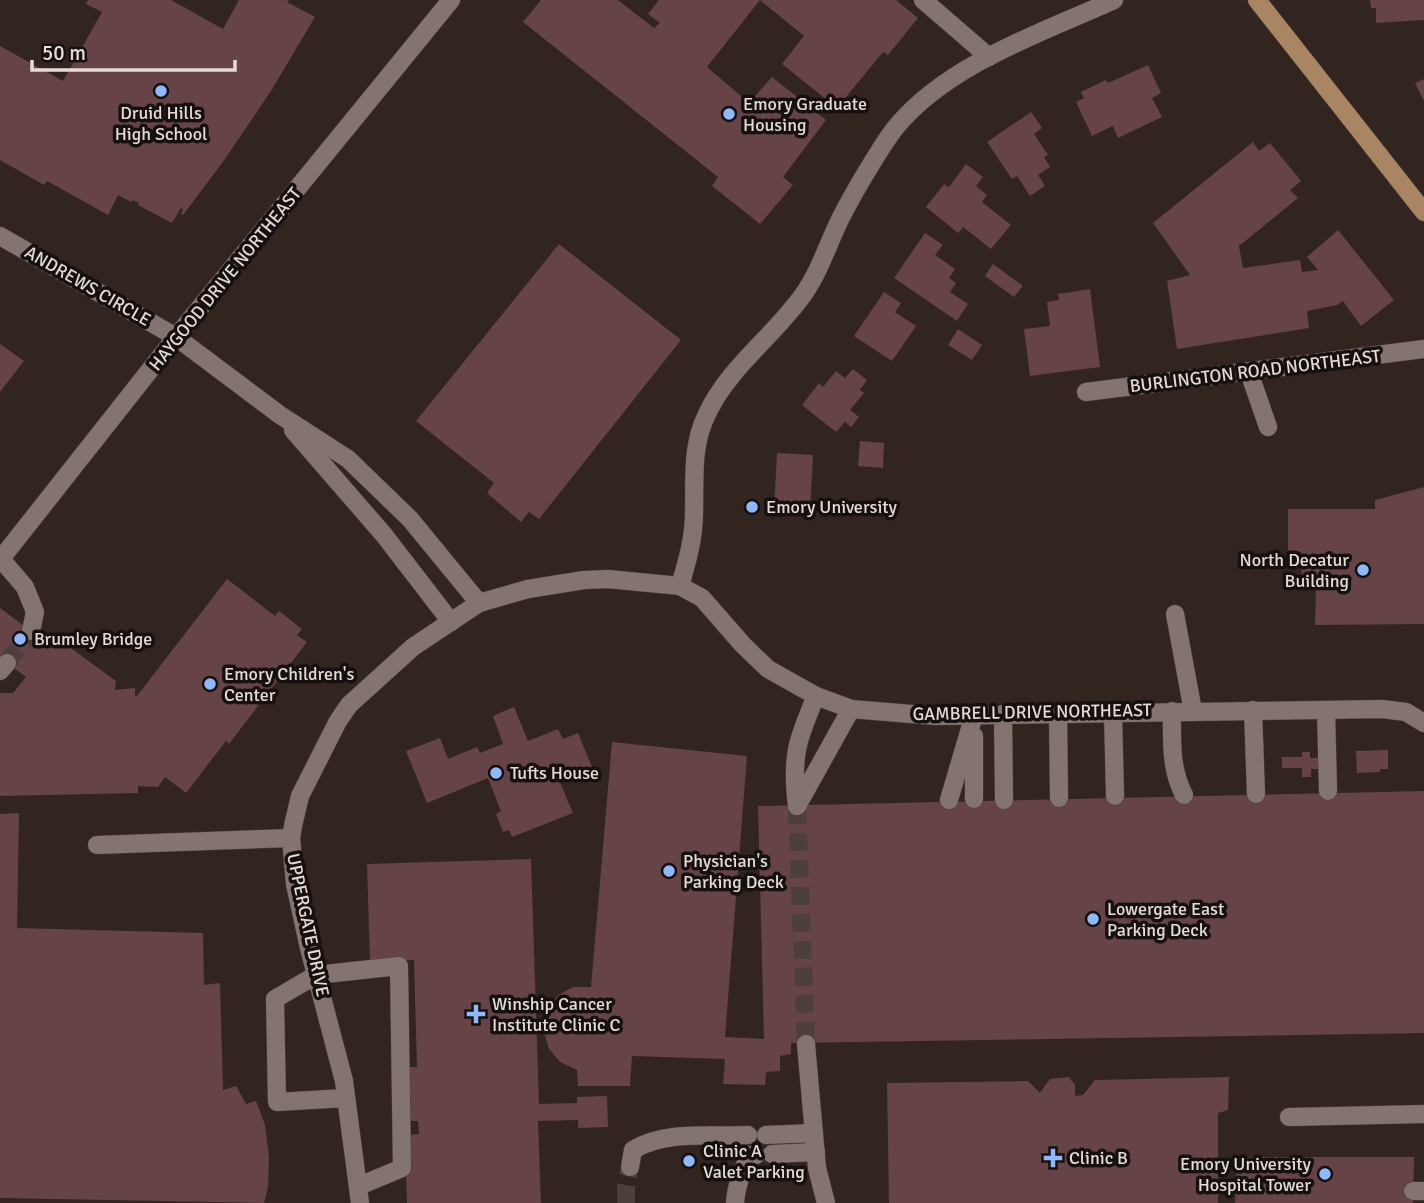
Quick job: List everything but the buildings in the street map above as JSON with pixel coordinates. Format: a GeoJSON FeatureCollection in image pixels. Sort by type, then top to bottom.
{"type":"FeatureCollection","features":[{"type":"Feature","properties":{"kind":"main road"},"geometry":{"type":"LineString","coordinates":[[1257,0],[1424,212]]}},
{"type":"Feature","properties":{"kind":"street","name":"HAYGOOD DRIVE NORTHEAST"},"geometry":{"type":"LineString","coordinates":[[0,560],[176,337],[451,0]]}},
{"type":"Feature","properties":{"kind":"street"},"geometry":{"type":"LineString","coordinates":[[923,0],[989,57]]}},
{"type":"Feature","properties":{"kind":"street"},"geometry":{"type":"LineString","coordinates":[[680,586],[690,552],[696,445],[706,414],[726,382],[800,300],[813,280],[847,207],[898,125],[953,77],[989,57],[1114,0]]}},
{"type":"Feature","properties":{"kind":"street","name":"ANDREWS CIRCLE"},"geometry":{"type":"LineString","coordinates":[[0,236],[176,337],[280,415]]}},
{"type":"Feature","properties":{"kind":"street","name":"BURLINGTON ROAD NORTHEAST"},"geometry":{"type":"LineString","coordinates":[[1086,392],[1424,349]]}},
{"type":"Feature","properties":{"kind":"street"},"geometry":{"type":"LineString","coordinates":[[1249,372],[1268,426]]}},
{"type":"Feature","properties":{"kind":"street"},"geometry":{"type":"LineString","coordinates":[[280,415],[348,459],[410,519],[479,603]]}},
{"type":"Feature","properties":{"kind":"street"},"geometry":{"type":"LineString","coordinates":[[280,415],[384,535],[451,622]]}},
{"type":"Feature","properties":{"kind":"street"},"geometry":{"type":"LineString","coordinates":[[0,560],[25,587],[36,612],[31,632]]}},
{"type":"Feature","properties":{"kind":"street","name":"UPPERGATE DRIVE"},"geometry":{"type":"LineString","coordinates":[[359,1194],[344,1081],[295,884],[291,838],[300,796],[332,731],[349,705],[414,647],[479,603],[528,589],[584,580],[608,579],[680,586]]}},
{"type":"Feature","properties":{"kind":"street","name":"GAMBRELL DRIVE NORTHEAST"},"geometry":{"type":"LineString","coordinates":[[680,586],[702,598],[768,669],[816,696],[851,709],[924,715],[1382,709],[1406,712],[1423,720]]}},
{"type":"Feature","properties":{"kind":"street"},"geometry":{"type":"LineString","coordinates":[[1175,614],[1193,710]]}},
{"type":"Feature","properties":{"kind":"street"},"geometry":{"type":"LineString","coordinates":[[816,696],[801,730],[794,759],[797,806],[851,709]]}},
{"type":"Feature","properties":{"kind":"street"},"geometry":{"type":"LineString","coordinates":[[1326,709],[1328,791]]}},
{"type":"Feature","properties":{"kind":"street"},"geometry":{"type":"LineString","coordinates":[[1253,710],[1255,794]]}},
{"type":"Feature","properties":{"kind":"street"},"geometry":{"type":"LineString","coordinates":[[1172,711],[1172,766],[1184,795]]}},
{"type":"Feature","properties":{"kind":"street"},"geometry":{"type":"LineString","coordinates":[[1113,712],[1115,796]]}},
{"type":"Feature","properties":{"kind":"street"},"geometry":{"type":"LineString","coordinates":[[1058,713],[1059,798]]}},
{"type":"Feature","properties":{"kind":"street"},"geometry":{"type":"LineString","coordinates":[[1003,714],[1004,800]]}},
{"type":"Feature","properties":{"kind":"street"},"geometry":{"type":"LineString","coordinates":[[974,715],[974,799]]}},
{"type":"Feature","properties":{"kind":"street"},"geometry":{"type":"LineString","coordinates":[[949,800],[974,715]]}},
{"type":"Feature","properties":{"kind":"street"},"geometry":{"type":"LineString","coordinates":[[97,845],[291,838]]}},
{"type":"Feature","properties":{"kind":"street"},"geometry":{"type":"LineString","coordinates":[[346,1098],[277,1102],[275,999],[316,975],[399,966],[402,1168],[359,1194]]}},
{"type":"Feature","properties":{"kind":"street"},"geometry":{"type":"LineString","coordinates":[[806,1044],[816,1152],[826,1203]]}},
{"type":"Feature","properties":{"kind":"street"},"geometry":{"type":"LineString","coordinates":[[1289,1117],[1424,1114]]}},
{"type":"Feature","properties":{"kind":"street"},"geometry":{"type":"LineString","coordinates":[[766,1135],[814,1133]]}},
{"type":"Feature","properties":{"kind":"street"},"geometry":{"type":"LineString","coordinates":[[629,1167],[634,1150],[663,1138],[748,1135]]}},
{"type":"Feature","properties":{"kind":"street"},"geometry":{"type":"LineString","coordinates":[[735,1203],[736,1187],[749,1155],[816,1152]]}},
{"type":"Feature","properties":{"kind":"tunnel"},"geometry":{"type":"LineString","coordinates":[[7,663],[31,631]]}},
{"type":"Feature","properties":{"kind":"tunnel"},"geometry":{"type":"LineString","coordinates":[[797,806],[806,1044]]}},
{"type":"Feature","properties":{"kind":"tunnel"},"geometry":{"type":"LineString","coordinates":[[626,1203],[630,1167]]}},
{"type":"Feature","properties":{"kind":"place","name":"Druid Hills High School"},"geometry":{"type":"Point","coordinates":[161,91]}},
{"type":"Feature","properties":{"kind":"place","name":"Emory Graduate Housing"},"geometry":{"type":"Point","coordinates":[729,114]}},
{"type":"Feature","properties":{"kind":"place","name":"Emory University"},"geometry":{"type":"Point","coordinates":[752,507]}},
{"type":"Feature","properties":{"kind":"place","name":"North Decatur Building"},"geometry":{"type":"Point","coordinates":[1363,570]}},
{"type":"Feature","properties":{"kind":"place","name":"Brumley Bridge"},"geometry":{"type":"Point","coordinates":[20,639]}},
{"type":"Feature","properties":{"kind":"place","name":"Emory Children's Center"},"geometry":{"type":"Point","coordinates":[210,684]}},
{"type":"Feature","properties":{"kind":"place","name":"Tufts House"},"geometry":{"type":"Point","coordinates":[496,773]}},
{"type":"Feature","properties":{"kind":"place","name":"Physician's Parking Deck"},"geometry":{"type":"Point","coordinates":[669,871]}},
{"type":"Feature","properties":{"kind":"place","name":"Lowergate East Parking Deck"},"geometry":{"type":"Point","coordinates":[1093,919]}},
{"type":"Feature","properties":{"kind":"place","name":"Winship Cancer Institute Clinic C"},"geometry":{"type":"Point","coordinates":[476,1014]}},
{"type":"Feature","properties":{"kind":"place","name":"Clinic B"},"geometry":{"type":"Point","coordinates":[1053,1158]}},
{"type":"Feature","properties":{"kind":"place","name":"Clinic A Valet Parking"},"geometry":{"type":"Point","coordinates":[689,1161]}},
{"type":"Feature","properties":{"kind":"place","name":"Emory University Hospital Tower"},"geometry":{"type":"Point","coordinates":[1325,1174]}}]}
